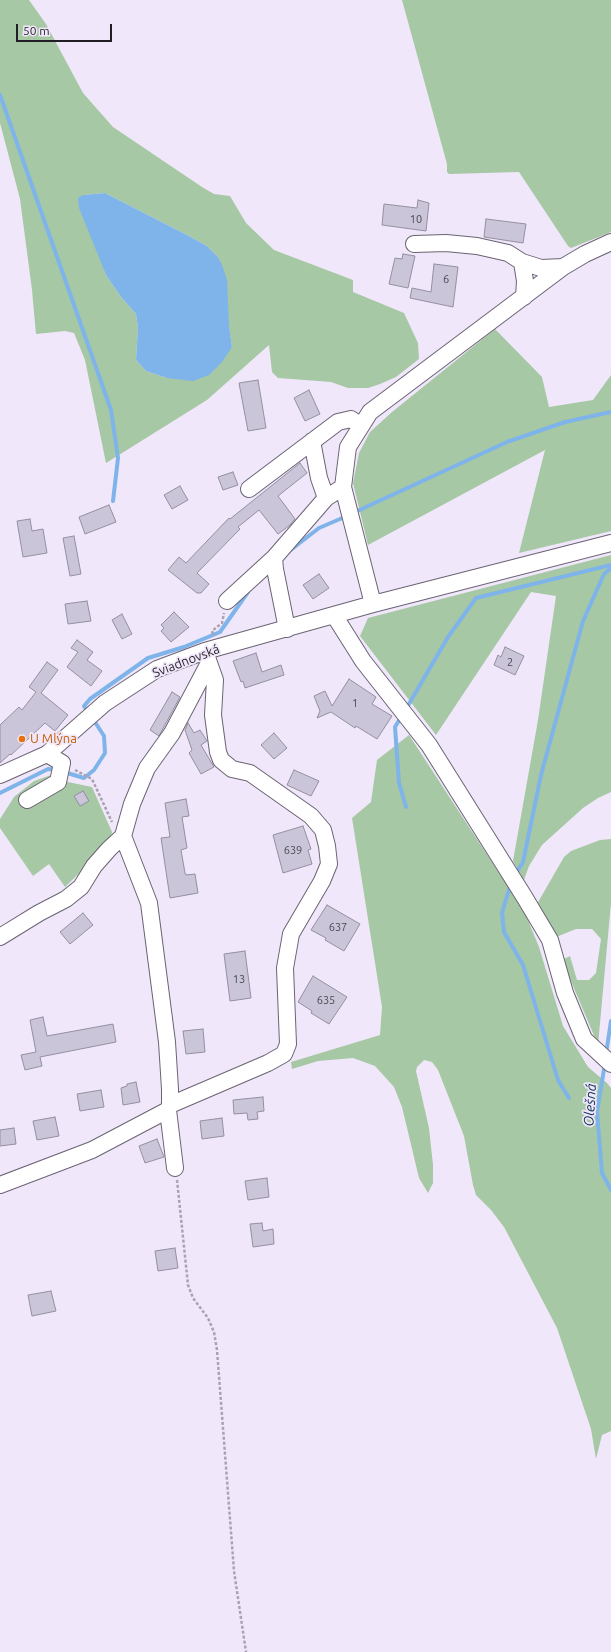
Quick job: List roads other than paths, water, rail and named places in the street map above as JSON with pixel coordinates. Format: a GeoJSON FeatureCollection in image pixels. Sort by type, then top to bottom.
{"type":"FeatureCollection","features":[{"type":"Feature","properties":{"kind":"street"},"geometry":{"type":"LineString","coordinates":[[374,604],[343,487],[348,447],[370,412],[563,267],[585,254],[611,242]]}},
{"type":"Feature","properties":{"kind":"street"},"geometry":{"type":"LineString","coordinates":[[414,244],[446,243],[477,246],[508,253],[522,262],[540,268],[563,267]]}},
{"type":"Feature","properties":{"kind":"street"},"geometry":{"type":"LineString","coordinates":[[522,262],[526,281],[524,297]]}},
{"type":"Feature","properties":{"kind":"street"},"geometry":{"type":"LineString","coordinates":[[249,489],[338,422],[351,420],[361,426]]}},
{"type":"Feature","properties":{"kind":"street"},"geometry":{"type":"LineString","coordinates":[[312,441],[319,478],[326,498]]}},
{"type":"Feature","properties":{"kind":"street"},"geometry":{"type":"LineString","coordinates":[[227,601],[274,563],[326,498],[343,487]]}},
{"type":"Feature","properties":{"kind":"street","name":"Sviadnovská"},"geometry":{"type":"LineString","coordinates":[[0,775],[47,754],[104,703],[157,669],[207,657],[288,629],[374,604],[611,542]]}},
{"type":"Feature","properties":{"kind":"street"},"geometry":{"type":"LineString","coordinates":[[274,563],[288,629]]}},
{"type":"Feature","properties":{"kind":"street"},"geometry":{"type":"LineString","coordinates":[[334,616],[363,661],[429,745],[550,940],[565,993],[584,1039],[611,1064]]}},
{"type":"Feature","properties":{"kind":"street"},"geometry":{"type":"LineString","coordinates":[[0,937],[39,913],[66,899],[81,887],[94,866],[109,849],[119,831],[147,768],[172,733],[207,657]]}},
{"type":"Feature","properties":{"kind":"street"},"geometry":{"type":"LineString","coordinates":[[0,1185],[92,1150],[169,1108],[268,1063],[284,1054],[288,1044],[285,968],[291,934],[322,881],[329,864],[327,846],[322,830],[310,816],[250,773],[232,769],[221,760],[218,752],[213,715],[215,680],[207,657]]}},
{"type":"Feature","properties":{"kind":"street"},"geometry":{"type":"LineString","coordinates":[[27,800],[58,782],[62,763],[47,754]]}},
{"type":"Feature","properties":{"kind":"street"},"geometry":{"type":"LineString","coordinates":[[119,831],[149,903],[167,1042],[169,1108],[175,1168]]}},
{"type":"Feature","properties":{"kind":"water"},"geometry":{"type":"Polygon","coordinates":[[[105,193],[207,246],[218,257],[227,280],[229,326],[232,347],[222,362],[209,375],[193,381],[167,378],[146,371],[136,360],[138,328],[136,314],[121,297],[106,275],[79,208],[78,198],[83,195],[105,193]]]}},
{"type":"Feature","properties":{"kind":"waterway"},"geometry":{"type":"LineString","coordinates":[[0,95],[111,410],[118,458],[113,501]]}},
{"type":"Feature","properties":{"kind":"waterway"},"geometry":{"type":"LineString","coordinates":[[353,513],[507,442],[565,422],[611,412]]}},
{"type":"Feature","properties":{"kind":"waterway"},"geometry":{"type":"LineString","coordinates":[[288,552],[319,528],[347,516]]}},
{"type":"Feature","properties":{"kind":"waterway"},"geometry":{"type":"LineString","coordinates":[[406,709],[448,637],[476,598],[611,565]]}},
{"type":"Feature","properties":{"kind":"waterway"},"geometry":{"type":"LineString","coordinates":[[515,875],[523,862],[541,775],[583,621],[604,574],[611,568]]}},
{"type":"Feature","properties":{"kind":"waterway"},"geometry":{"type":"LineString","coordinates":[[88,712],[84,706],[90,699],[148,658],[184,647],[220,632],[248,592]]}},
{"type":"Feature","properties":{"kind":"waterway"},"geometry":{"type":"LineString","coordinates":[[401,717],[395,727],[399,783],[406,807]]}},
{"type":"Feature","properties":{"kind":"waterway"},"geometry":{"type":"LineString","coordinates":[[64,772],[84,778],[94,770],[105,753],[104,736],[93,719]]}},
{"type":"Feature","properties":{"kind":"waterway"},"geometry":{"type":"LineString","coordinates":[[0,793],[48,769],[58,770]]}},
{"type":"Feature","properties":{"kind":"waterway"},"geometry":{"type":"LineString","coordinates":[[511,883],[502,913],[504,932],[523,965],[558,1080],[569,1098]]}},
{"type":"Feature","properties":{"kind":"waterway","name":"Olešná"},"geometry":{"type":"LineString","coordinates":[[606,1054],[611,1021]]}},
{"type":"Feature","properties":{"kind":"waterway","name":"Olešná"},"geometry":{"type":"LineString","coordinates":[[605,1063],[597,1112],[602,1173],[611,1190]]}},
{"type":"Feature","properties":{"kind":"place","name":"U Mlýna"},"geometry":{"type":"Point","coordinates":[22,739]}}]}
